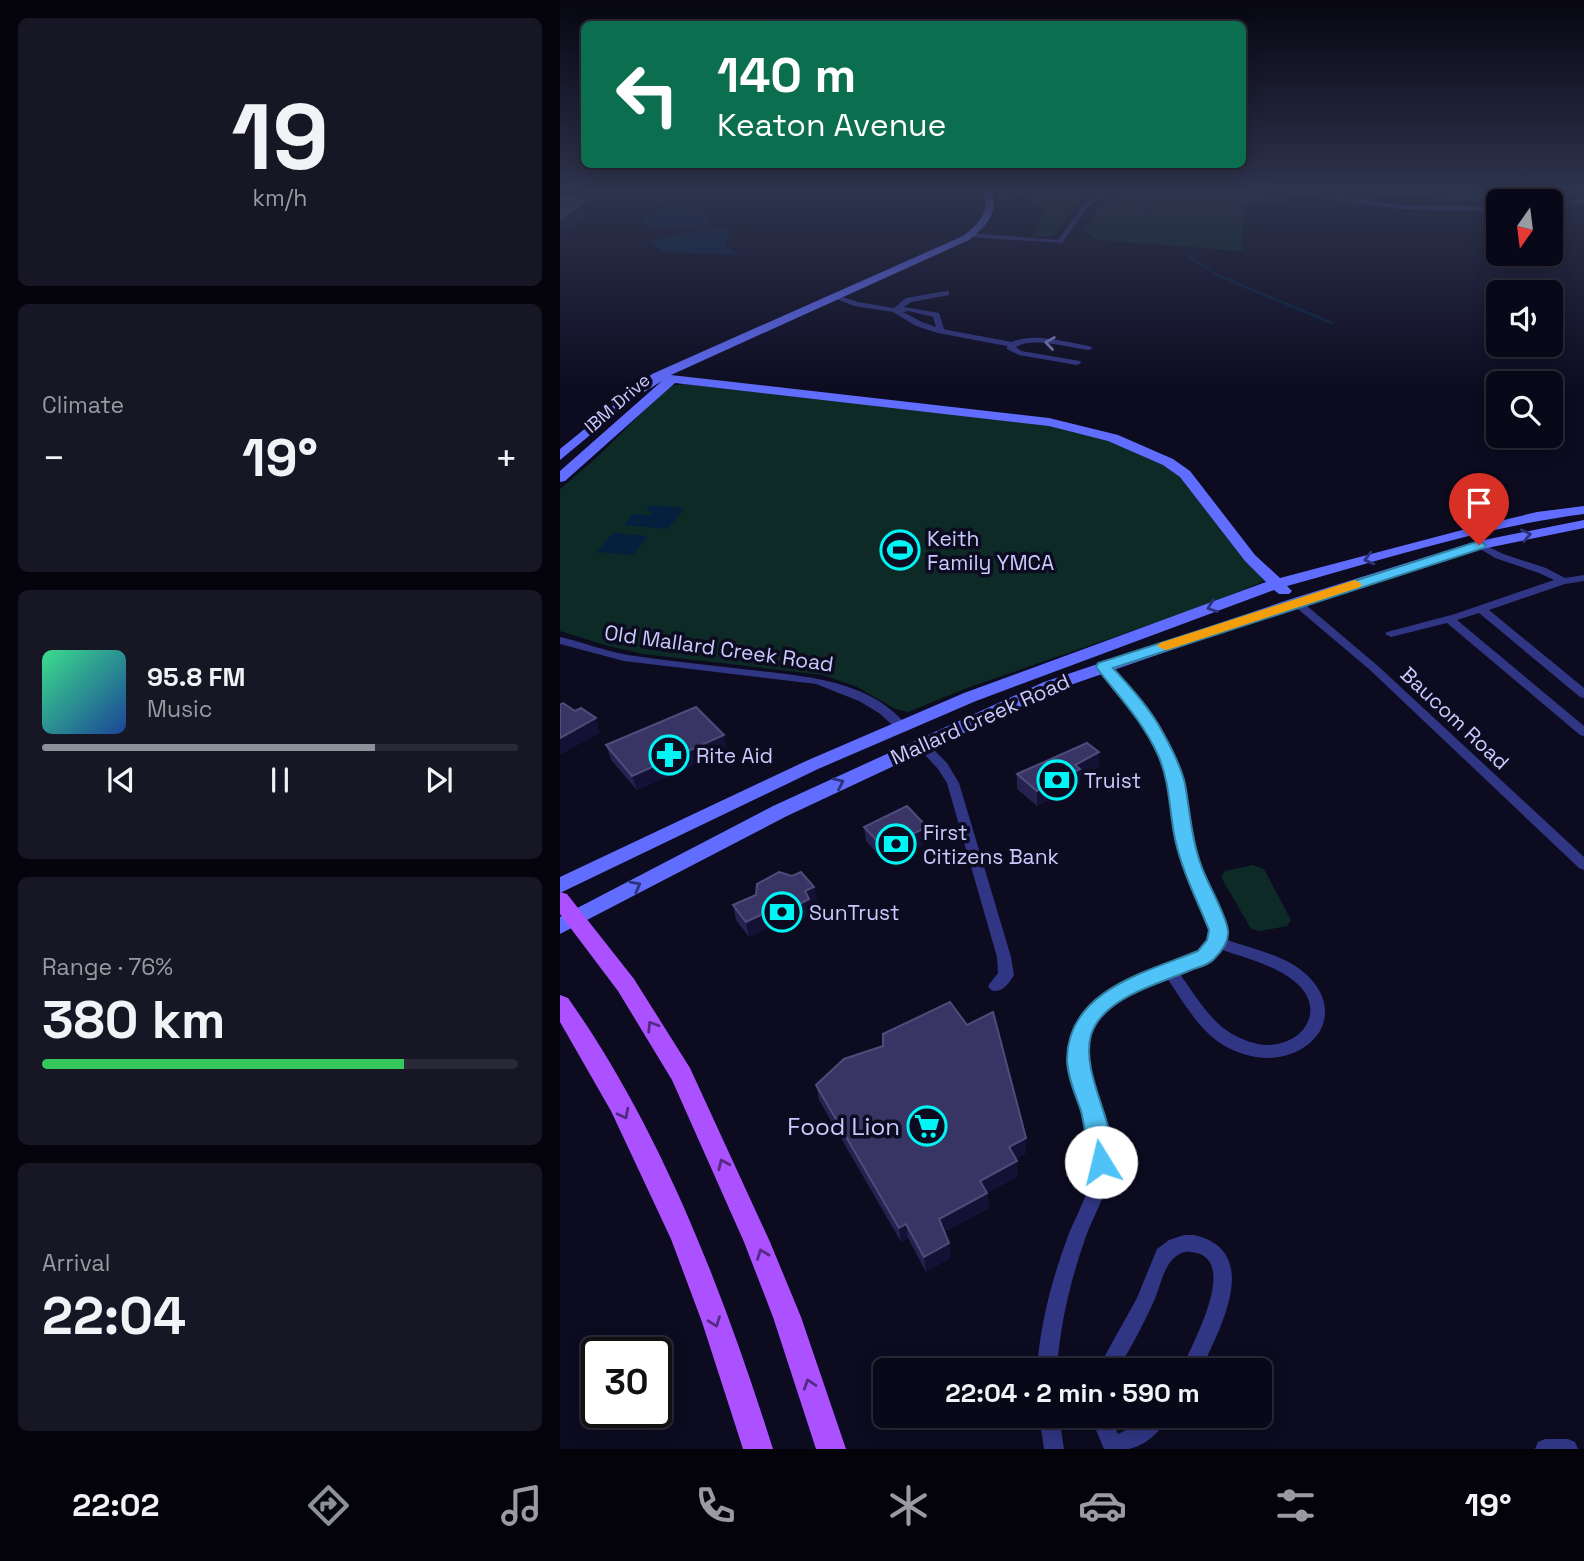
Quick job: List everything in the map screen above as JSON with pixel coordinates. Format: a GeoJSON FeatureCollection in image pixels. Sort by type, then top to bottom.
{"type":"FeatureCollection","features":[{"type":"Feature","properties":{"kind":"main road"},"geometry":{"type":"LineString","coordinates":[[560,899],[568,922],[626,985],[682,1075],[757,1242],[787,1317],[831,1449]]}},
{"type":"Feature","properties":{"kind":"main road"},"geometry":{"type":"LineString","coordinates":[[560,1004],[585,1041],[657,1177],[689,1250],[742,1395],[758,1449]]}},
{"type":"Feature","properties":{"kind":"street","name":"IBM Drive"},"geometry":{"type":"LineString","coordinates":[[560,456],[617,406],[656,377],[922,259]]}},
{"type":"Feature","properties":{"kind":"street"},"geometry":{"type":"LineString","coordinates":[[829,298],[867,313],[948,295]]}},
{"type":"Feature","properties":{"kind":"street"},"geometry":{"type":"LineString","coordinates":[[897,308],[919,324],[1013,345]]}},
{"type":"Feature","properties":{"kind":"street"},"geometry":{"type":"LineString","coordinates":[[897,308],[936,315],[941,331]]}},
{"type":"Feature","properties":{"kind":"street"},"geometry":{"type":"LineString","coordinates":[[1077,363],[1019,354],[1010,347],[1019,341],[1032,340],[1089,348]]}},
{"type":"Feature","properties":{"kind":"street","name":"IBM Drive"},"geometry":{"type":"LineString","coordinates":[[560,478],[698,357]]}},
{"type":"Feature","properties":{"kind":"street"},"geometry":{"type":"LineString","coordinates":[[656,377],[1049,422],[1113,438],[1159,458],[1185,474],[1250,558],[1296,602]]}},
{"type":"Feature","properties":{"kind":"street","name":"Mallard Creek Road"},"geometry":{"type":"LineString","coordinates":[[560,886],[804,769],[970,697],[1074,657],[1276,584],[1466,533],[1537,516],[1584,510]]}},
{"type":"Feature","properties":{"kind":"street","name":"Mallard Creek Road"},"geometry":{"type":"LineString","coordinates":[[568,922],[780,811],[1050,686],[1296,602],[1479,545],[1584,524]]}},
{"type":"Feature","properties":{"kind":"street"},"geometry":{"type":"LineString","coordinates":[[1479,545],[1493,554],[1549,573],[1563,581]]}},
{"type":"Feature","properties":{"kind":"street"},"geometry":{"type":"LineString","coordinates":[[1391,634],[1563,581],[1584,578]]}},
{"type":"Feature","properties":{"kind":"street","name":"Baucom Road"},"geometry":{"type":"LineString","coordinates":[[1296,602],[1374,668],[1584,865]]}},
{"type":"Feature","properties":{"kind":"street"},"geometry":{"type":"LineString","coordinates":[[1480,608],[1584,694]]}},
{"type":"Feature","properties":{"kind":"street"},"geometry":{"type":"LineString","coordinates":[[1449,618],[1584,731]]}},
{"type":"Feature","properties":{"kind":"street","name":"Old Mallard Creek Road"},"geometry":{"type":"LineString","coordinates":[[560,640],[624,658],[791,677],[829,684],[870,701],[902,727]]}},
{"type":"Feature","properties":{"kind":"street"},"geometry":{"type":"LineString","coordinates":[[996,986],[1006,975],[1004,957],[953,783],[943,766],[921,744],[926,732],[933,727],[998,696],[1068,668],[1074,657]]}},
{"type":"Feature","properties":{"kind":"street"},"geometry":{"type":"LineString","coordinates":[[1048,1358],[1054,1310],[1062,1278],[1095,1197],[1101,1162],[1098,1136],[1078,1061],[1081,1035],[1089,1019],[1106,1000],[1123,990],[1205,956],[1216,943],[1219,924],[1191,865],[1176,782],[1167,757],[1154,730],[1134,701],[1103,667]]}},
{"type":"Feature","properties":{"kind":"street"},"geometry":{"type":"LineString","coordinates":[[1170,971],[1210,1026],[1241,1047],[1258,1051],[1279,1051],[1295,1046],[1307,1038],[1315,1026],[1319,1012],[1315,996],[1307,984],[1287,969],[1216,943]]}},
{"type":"Feature","properties":{"kind":"street"},"geometry":{"type":"LineString","coordinates":[[1114,1358],[1139,1313],[1164,1254],[1180,1244],[1191,1243],[1214,1253],[1220,1260],[1224,1276],[1212,1323],[1196,1358]]}},
{"type":"Feature","properties":{"kind":"street"},"geometry":{"type":"LineString","coordinates":[[1051,1428],[1054,1449]]}},
{"type":"Feature","properties":{"kind":"street"},"geometry":{"type":"LineString","coordinates":[[1103,1428],[1108,1448],[1146,1428]]}},
{"type":"Feature","properties":{"kind":"street"},"geometry":{"type":"LineString","coordinates":[[1545,1449],[1568,1449]]}},
{"type":"Feature","properties":{"kind":"green space","name":"Keith Family YMCA"},"geometry":{"type":"Polygon","coordinates":[[[684,384],[1033,422],[1093,433],[1154,458],[1182,477],[1264,581],[1213,603],[970,687],[908,712],[895,709],[857,687],[823,675],[643,654],[560,631],[560,489],[597,457],[669,386],[684,384]]]}},
{"type":"Feature","properties":{"kind":"green space"},"geometry":{"type":"Polygon","coordinates":[[[1253,865],[1264,869],[1291,920],[1287,926],[1260,931],[1251,929],[1221,877],[1225,871],[1253,865]]]}},
{"type":"Feature","properties":{"kind":"water"},"geometry":{"type":"Polygon","coordinates":[[[650,505],[684,508],[668,529],[624,525],[633,514],[651,515],[653,512],[646,511],[650,505]]]}},
{"type":"Feature","properties":{"kind":"water"},"geometry":{"type":"Polygon","coordinates":[[[613,533],[648,536],[633,555],[597,552],[613,533]]]}},
{"type":"Feature","properties":{"kind":"building"},"geometry":{"type":"Polygon","coordinates":[[[563,703],[575,711],[581,708],[596,718],[560,738],[560,705],[563,703]]]}},
{"type":"Feature","properties":{"kind":"building"},"geometry":{"type":"Polygon","coordinates":[[[696,707],[724,735],[632,776],[606,745],[696,707]]]}},
{"type":"Feature","properties":{"kind":"building"},"geometry":{"type":"Polygon","coordinates":[[[1087,743],[1099,752],[1075,765],[1080,769],[1037,791],[1017,774],[1087,743]]]}},
{"type":"Feature","properties":{"kind":"building"},"geometry":{"type":"Polygon","coordinates":[[[907,806],[927,827],[884,848],[864,827],[907,806]]]}},
{"type":"Feature","properties":{"kind":"building"},"geometry":{"type":"Polygon","coordinates":[[[779,872],[792,876],[801,872],[814,887],[805,891],[809,899],[774,917],[769,911],[746,922],[733,905],[756,895],[757,884],[779,872]]]}},
{"type":"Feature","properties":{"kind":"building","name":"Food Lion"},"geometry":{"type":"Polygon","coordinates":[[[950,1002],[967,1025],[993,1012],[1026,1138],[1009,1147],[1017,1161],[980,1181],[987,1193],[939,1219],[949,1243],[924,1257],[906,1224],[899,1228],[816,1085],[844,1059],[883,1046],[883,1034],[950,1002]]]}},
{"type":"Feature","properties":{"kind":"waterway"},"geometry":{"type":"LineString","coordinates":[[1192,259],[1217,275],[1332,323]]}},
{"type":"Feature","properties":{"kind":"slow traffic"},"geometry":{"type":"LineString","coordinates":[[1165,646],[1355,584]]}},
{"type":"Feature","properties":{"kind":"place","name":"Keith Family YMCA"},"geometry":{"type":"Point","coordinates":[900,550]}},
{"type":"Feature","properties":{"kind":"place","name":"Rite Aid"},"geometry":{"type":"Point","coordinates":[669,755]}},
{"type":"Feature","properties":{"kind":"place","name":"Truist"},"geometry":{"type":"Point","coordinates":[1057,780]}},
{"type":"Feature","properties":{"kind":"place","name":"First Citizens Bank"},"geometry":{"type":"Point","coordinates":[896,844]}},
{"type":"Feature","properties":{"kind":"place","name":"SunTrust"},"geometry":{"type":"Point","coordinates":[782,912]}},
{"type":"Feature","properties":{"kind":"place","name":"Food Lion"},"geometry":{"type":"Point","coordinates":[927,1126]}},
{"type":"Feature","properties":{"kind":"route"},"geometry":{"type":"LineString","coordinates":[[1101,1162],[1098,1136],[1078,1061],[1081,1035],[1089,1019],[1106,1000],[1123,990],[1190,965],[1205,956],[1216,943],[1219,930],[1219,924],[1191,865],[1176,782],[1167,757],[1154,730],[1134,701],[1103,667],[1296,602],[1479,545]]}}]}
